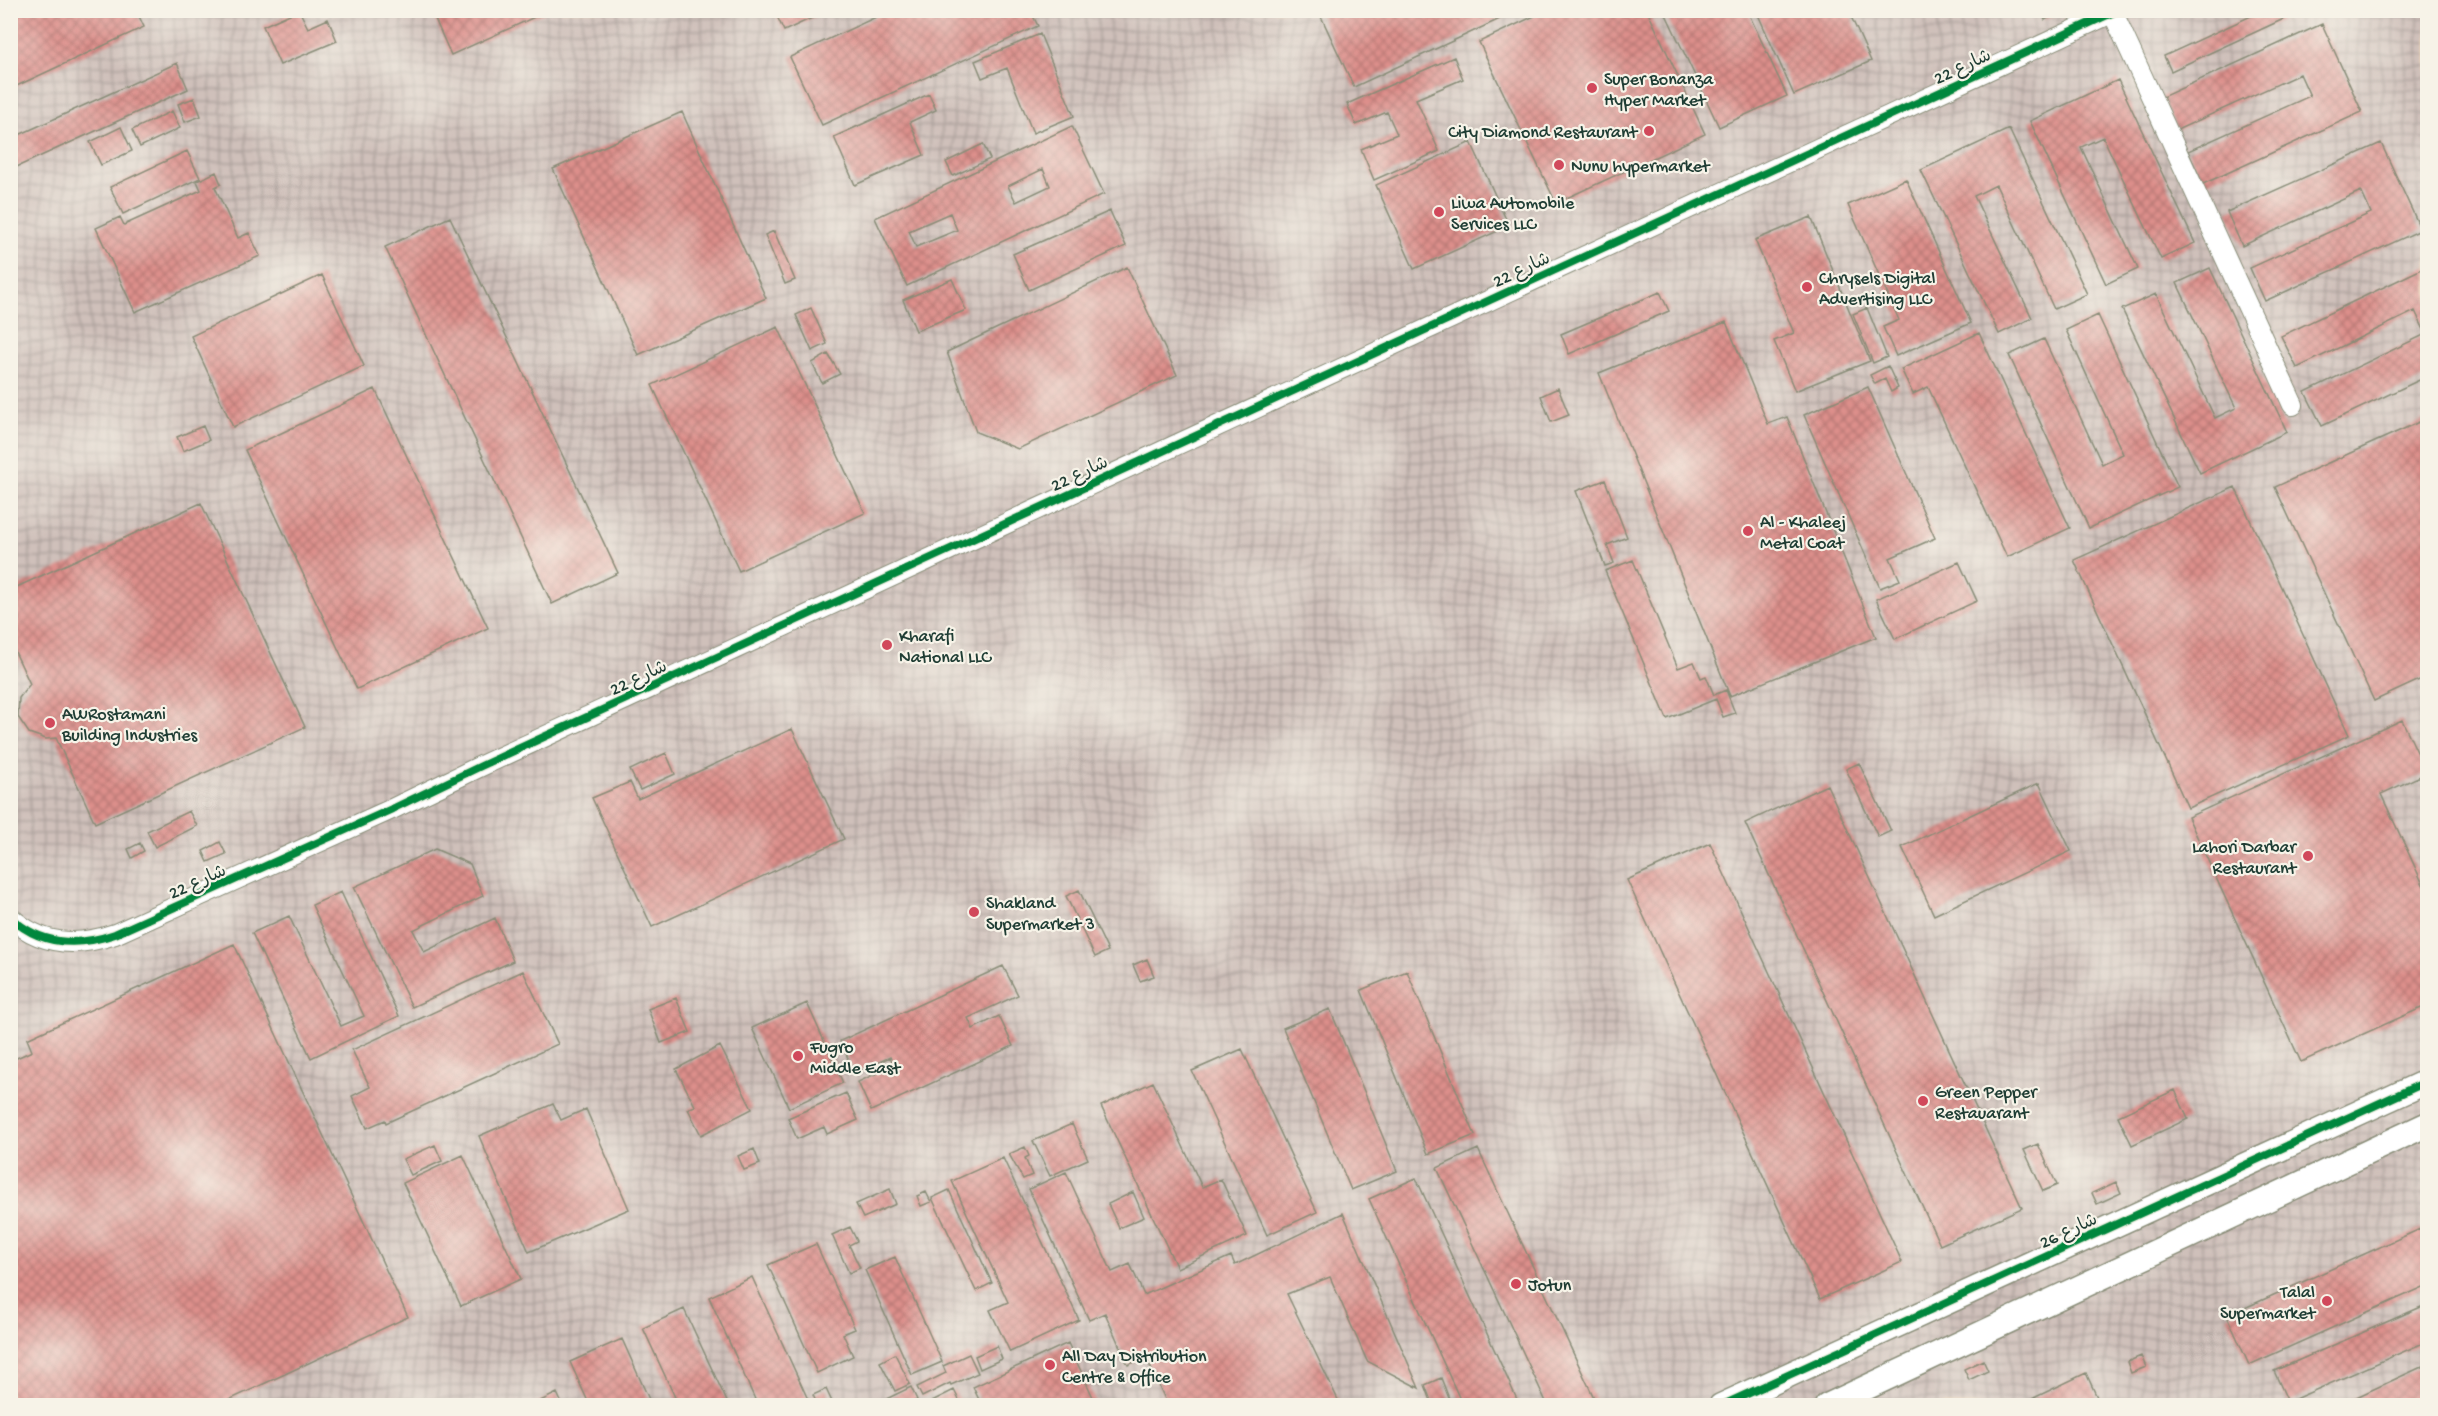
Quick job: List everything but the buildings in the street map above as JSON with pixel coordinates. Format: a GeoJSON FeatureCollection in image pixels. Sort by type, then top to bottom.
{"type":"FeatureCollection","features":[{"type":"Feature","properties":{"kind":"street"},"geometry":{"type":"LineString","coordinates":[[2115,12],[2293,405]]}},
{"type":"Feature","properties":{"kind":"street","name":"شارع 22"},"geometry":{"type":"LineString","coordinates":[[10,917],[24,928],[49,941],[82,942],[115,934],[392,809],[2115,12]]}},
{"type":"Feature","properties":{"kind":"street","name":"شارع 26"},"geometry":{"type":"LineString","coordinates":[[1720,1406],[2427,1081]]}},
{"type":"Feature","properties":{"kind":"street"},"geometry":{"type":"LineString","coordinates":[[1827,1406],[2427,1124]]}},
{"type":"Feature","properties":{"kind":"shaded area"},"geometry":{"type":"Polygon","coordinates":[[[10,11],[2427,11],[2427,1405],[11,1405],[10,11]]]}},
{"type":"Feature","properties":{"kind":"cycle path"},"geometry":{"type":"LineString","coordinates":[[10,917],[22,927],[47,939],[87,941],[115,934],[392,809],[2118,10]]}},
{"type":"Feature","properties":{"kind":"cycle path"},"geometry":{"type":"LineString","coordinates":[[1721,1406],[2428,1081]]}},
{"type":"Feature","properties":{"kind":"place","name":"Super Bonanza Hyper Market"},"geometry":{"type":"Point","coordinates":[1592,88]}},
{"type":"Feature","properties":{"kind":"place","name":"City Diamond Restaurant"},"geometry":{"type":"Point","coordinates":[1649,131]}},
{"type":"Feature","properties":{"kind":"place","name":"Nunu hypermarket"},"geometry":{"type":"Point","coordinates":[1559,165]}},
{"type":"Feature","properties":{"kind":"place","name":"Liwa Automobile Services LLC"},"geometry":{"type":"Point","coordinates":[1439,212]}},
{"type":"Feature","properties":{"kind":"place","name":"Chrysels Digital Advertising LLC"},"geometry":{"type":"Point","coordinates":[1807,287]}},
{"type":"Feature","properties":{"kind":"place","name":"Al - Khaleej Metal Coat"},"geometry":{"type":"Point","coordinates":[1748,531]}},
{"type":"Feature","properties":{"kind":"place","name":"Kharafi National LLC"},"geometry":{"type":"Point","coordinates":[887,645]}},
{"type":"Feature","properties":{"kind":"place","name":"AWRostamani Building Industries"},"geometry":{"type":"Point","coordinates":[50,723]}},
{"type":"Feature","properties":{"kind":"place","name":"Lahori Darbar Restaurant"},"geometry":{"type":"Point","coordinates":[2308,856]}},
{"type":"Feature","properties":{"kind":"place","name":"Shakland Supermarket 3"},"geometry":{"type":"Point","coordinates":[974,912]}},
{"type":"Feature","properties":{"kind":"place","name":"Fugro Middle East"},"geometry":{"type":"Point","coordinates":[798,1056]}},
{"type":"Feature","properties":{"kind":"place","name":"Green Pepper Restauarant"},"geometry":{"type":"Point","coordinates":[1923,1101]}},
{"type":"Feature","properties":{"kind":"place","name":"Jotun"},"geometry":{"type":"Point","coordinates":[1516,1284]}},
{"type":"Feature","properties":{"kind":"place","name":"Talal Supermarket"},"geometry":{"type":"Point","coordinates":[2327,1301]}},
{"type":"Feature","properties":{"kind":"place","name":"All Day Distribution Centre & Office"},"geometry":{"type":"Point","coordinates":[1050,1365]}}]}
